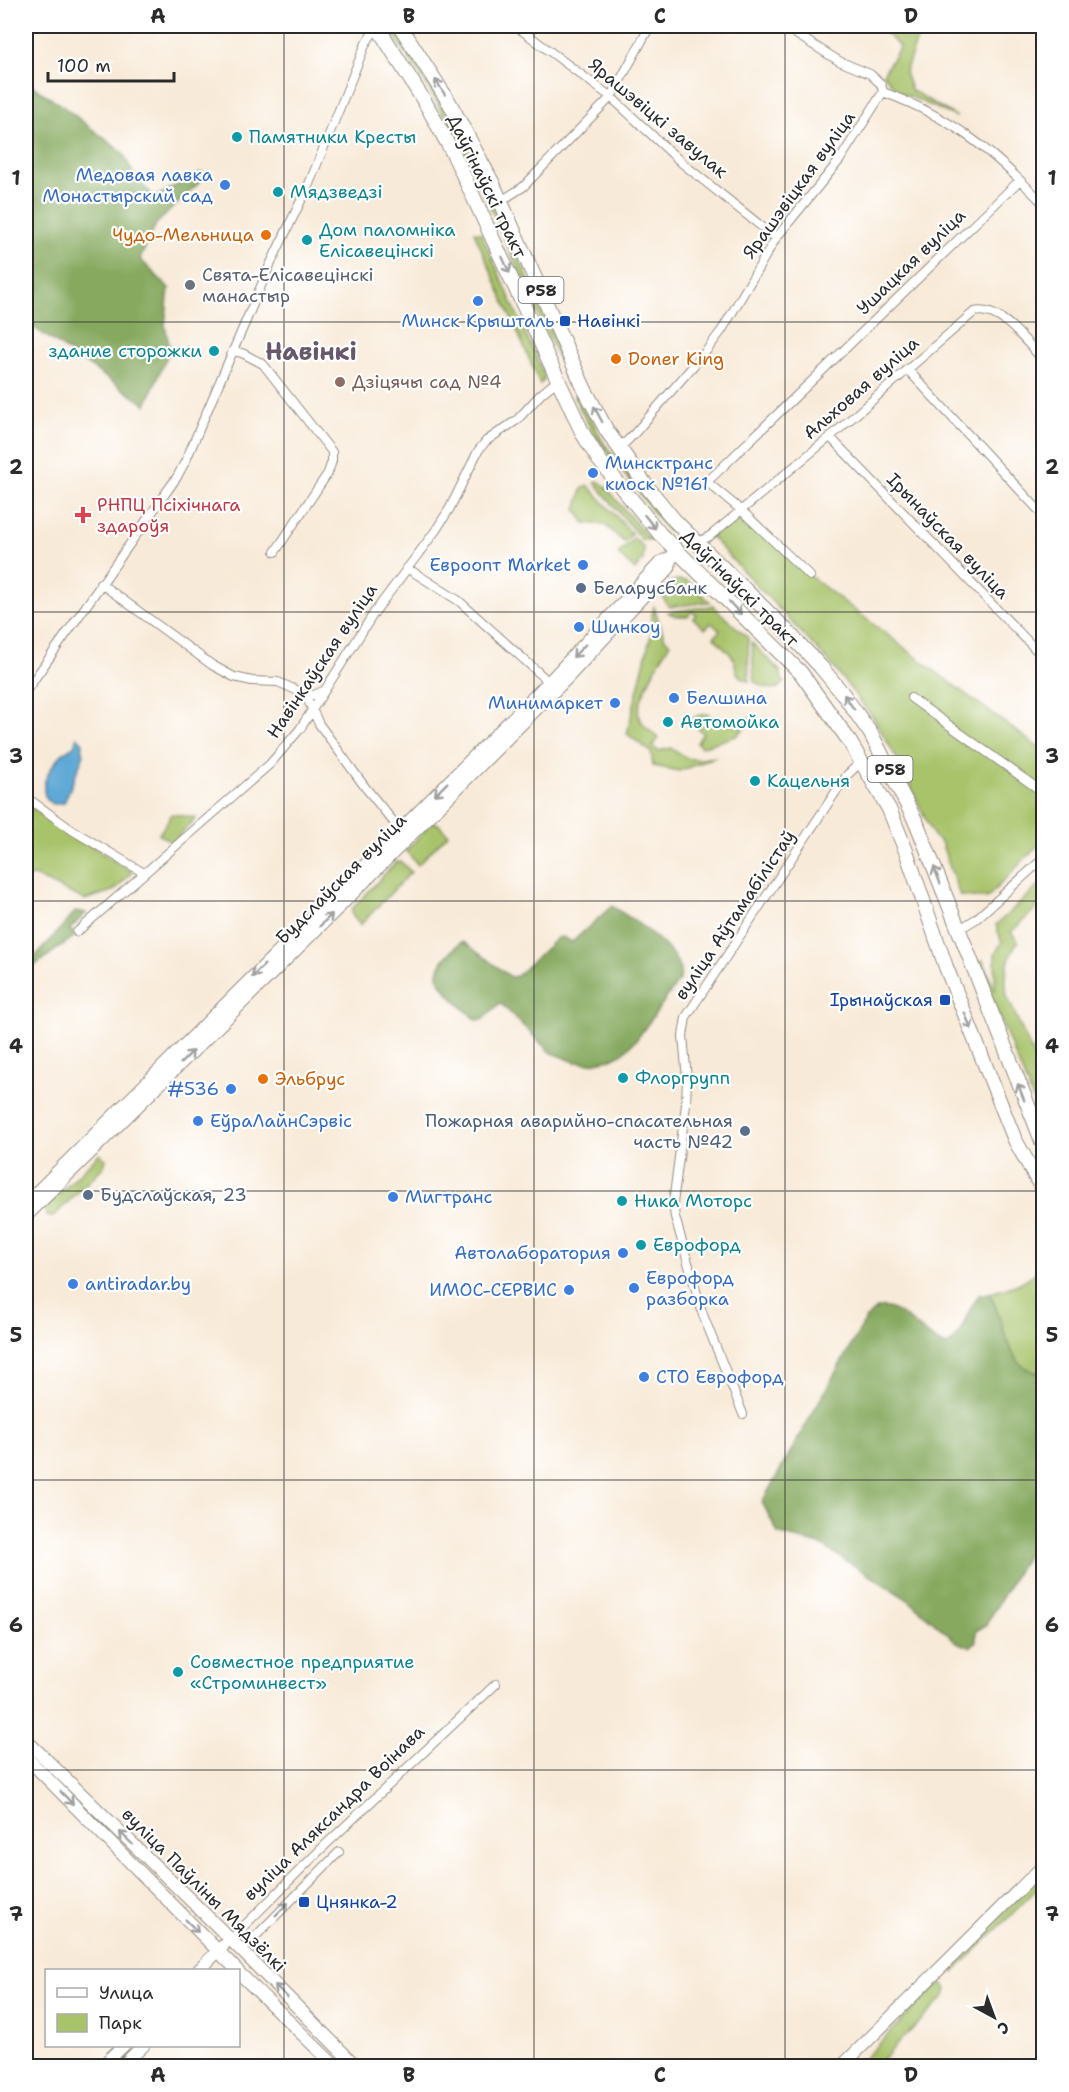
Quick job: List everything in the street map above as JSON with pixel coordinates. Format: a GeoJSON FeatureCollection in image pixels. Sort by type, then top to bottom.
{"type":"FeatureCollection","features":[{"type":"Feature","properties":{"kind":"main road","name":"Даўгінаўскі тракт"},"geometry":{"type":"LineString","coordinates":[[400,26],[449,102],[501,201],[584,388],[617,446],[675,521],[786,630],[831,680],[871,734],[917,824],[1044,1146]]}},
{"type":"Feature","properties":{"kind":"main road","name":"Даўгінаўскі тракт"},"geometry":{"type":"LineString","coordinates":[[378,27],[426,104],[458,162],[583,434],[599,460],[660,534],[674,555],[771,645],[808,683],[862,761],[893,820],[906,851],[937,939],[1015,1140],[1044,1192]]}},
{"type":"Feature","properties":{"kind":"main road"},"geometry":{"type":"LineString","coordinates":[[674,555],[698,543]]}},
{"type":"Feature","properties":{"kind":"main road","name":"Будслаўская вуліца"},"geometry":{"type":"LineString","coordinates":[[26,1203],[549,682],[661,562],[674,555]]}},
{"type":"Feature","properties":{"kind":"main road","name":"Будслаўская вуліца"},"geometry":{"type":"LineString","coordinates":[[26,1216],[592,653],[669,568],[674,555]]}},
{"type":"Feature","properties":{"kind":"main road"},"geometry":{"type":"LineString","coordinates":[[771,645],[786,630]]}},
{"type":"Feature","properties":{"kind":"main road"},"geometry":{"type":"LineString","coordinates":[[937,939],[958,930]]}},
{"type":"Feature","properties":{"kind":"main road","name":"вуліца Паўліны Мядзёлкі"},"geometry":{"type":"LineString","coordinates":[[26,1740],[357,2067]]}},
{"type":"Feature","properties":{"kind":"main road","name":"вуліца Паўліны Мядзёлкі"},"geometry":{"type":"LineString","coordinates":[[26,1757],[218,1951],[231,1969]]}},
{"type":"Feature","properties":{"kind":"main road"},"geometry":{"type":"LineString","coordinates":[[842,2067],[1044,1865]]}},
{"type":"Feature","properties":{"kind":"main road","name":"вуліца Аляксандра Воінава"},"geometry":{"type":"LineString","coordinates":[[201,1969],[230,1940]]}},
{"type":"Feature","properties":{"kind":"main road","name":"вуліца Аляксандра Воінава"},"geometry":{"type":"LineString","coordinates":[[231,1969],[241,1950]]}},
{"type":"Feature","properties":{"kind":"main road","name":"вуліца Паўліны Мядзёлкі"},"geometry":{"type":"LineString","coordinates":[[240,1977],[335,2067]]}},
{"type":"Feature","properties":{"kind":"main road"},"geometry":{"type":"LineString","coordinates":[[102,2067],[122,2047]]}},
{"type":"Feature","properties":{"kind":"main road"},"geometry":{"type":"LineString","coordinates":[[122,2067],[142,2047]]}},
{"type":"Feature","properties":{"kind":"street","name":"Ярашэвіцкі завулак"},"geometry":{"type":"LineString","coordinates":[[516,26],[610,97],[682,163],[776,238]]}},
{"type":"Feature","properties":{"kind":"street"},"geometry":{"type":"LineString","coordinates":[[501,201],[524,187],[610,97],[650,26]]}},
{"type":"Feature","properties":{"kind":"street"},"geometry":{"type":"LineString","coordinates":[[783,26],[839,61],[870,74],[881,84],[883,92],[931,112],[962,130],[984,146],[1044,204]]}},
{"type":"Feature","properties":{"kind":"street"},"geometry":{"type":"LineString","coordinates":[[26,691],[100,583],[177,477],[309,184],[366,43],[378,27]]}},
{"type":"Feature","properties":{"kind":"street","name":"Ярашэвіцкая вуліца"},"geometry":{"type":"LineString","coordinates":[[617,446],[626,442],[634,434],[707,350],[722,330],[776,238],[846,151],[883,92]]}},
{"type":"Feature","properties":{"kind":"street","name":"Ушацкая вуліца"},"geometry":{"type":"LineString","coordinates":[[741,510],[707,482],[1020,180]]}},
{"type":"Feature","properties":{"kind":"street","name":"Альховая вуліца"},"geometry":{"type":"LineString","coordinates":[[698,543],[710,536],[830,437],[974,312],[983,310],[999,316],[1044,361]]}},
{"type":"Feature","properties":{"kind":"street"},"geometry":{"type":"LineString","coordinates":[[233,350],[264,364],[332,452],[328,473],[275,552]]}},
{"type":"Feature","properties":{"kind":"street"},"geometry":{"type":"LineString","coordinates":[[907,369],[1044,516]]}},
{"type":"Feature","properties":{"kind":"street","name":"Навінкаўская вуліца"},"geometry":{"type":"LineString","coordinates":[[76,932],[270,764],[300,729],[374,613],[436,530],[450,508],[478,451],[486,441],[517,420],[541,394],[558,380]]}},
{"type":"Feature","properties":{"kind":"street","name":"Ірынаўская вуліца"},"geometry":{"type":"LineString","coordinates":[[830,437],[1044,658]]}},
{"type":"Feature","properties":{"kind":"street"},"geometry":{"type":"LineString","coordinates":[[741,510],[810,576]]}},
{"type":"Feature","properties":{"kind":"street"},"geometry":{"type":"LineString","coordinates":[[407,568],[459,601],[549,682]]}},
{"type":"Feature","properties":{"kind":"street"},"geometry":{"type":"LineString","coordinates":[[100,583],[212,665],[234,677],[252,681],[278,682],[305,694],[314,695],[323,690]]}},
{"type":"Feature","properties":{"kind":"street"},"geometry":{"type":"LineString","coordinates":[[305,694],[319,724],[365,788],[400,830]]}},
{"type":"Feature","properties":{"kind":"street"},"geometry":{"type":"LineString","coordinates":[[911,698],[1044,793]]}},
{"type":"Feature","properties":{"kind":"street"},"geometry":{"type":"LineString","coordinates":[[300,729],[310,722],[319,724]]}},
{"type":"Feature","properties":{"kind":"street","name":"вуліца Аўтамабілістаў"},"geometry":{"type":"LineString","coordinates":[[742,1414],[703,1315],[673,1203],[687,1104],[683,1036],[686,1017],[847,774],[862,761]]}},
{"type":"Feature","properties":{"kind":"street"},"geometry":{"type":"LineString","coordinates":[[26,797],[60,822],[144,873]]}},
{"type":"Feature","properties":{"kind":"street"},"geometry":{"type":"LineString","coordinates":[[958,930],[976,919],[1044,858]]}},
{"type":"Feature","properties":{"kind":"street","name":"вуліца Аляксандра Воінава"},"geometry":{"type":"LineString","coordinates":[[230,1940],[319,1851],[496,1684]]}},
{"type":"Feature","properties":{"kind":"street","name":"вуліца Аляксандра Воінава"},"geometry":{"type":"LineString","coordinates":[[241,1950],[339,1852]]}},
{"type":"Feature","properties":{"kind":"green space"},"geometry":{"type":"Polygon","coordinates":[[[387,26],[393,26],[398,33],[434,91],[482,179],[577,388],[572,389],[468,159],[427,86],[387,26]]]}},
{"type":"Feature","properties":{"kind":"green space"},"geometry":{"type":"Polygon","coordinates":[[[878,26],[922,26],[905,72],[911,90],[957,117],[899,92],[883,74],[900,47],[878,26]]]}},
{"type":"Feature","properties":{"kind":"green space"},"geometry":{"type":"Polygon","coordinates":[[[26,82],[60,104],[123,153],[136,179],[155,197],[201,172],[208,174],[156,224],[140,259],[169,288],[165,326],[170,349],[146,405],[26,322],[26,82]]]}},
{"type":"Feature","properties":{"kind":"green space"},"geometry":{"type":"Polygon","coordinates":[[[474,232],[481,233],[544,375],[544,380],[540,384],[474,232]]]}},
{"type":"Feature","properties":{"kind":"green space"},"geometry":{"type":"Polygon","coordinates":[[[579,394],[603,442],[671,528],[668,531],[593,433],[574,397],[579,394]]]}},
{"type":"Feature","properties":{"kind":"green space"},"geometry":{"type":"Polygon","coordinates":[[[598,481],[605,486],[650,540],[642,540],[595,483],[598,481]]]}},
{"type":"Feature","properties":{"kind":"green space"},"geometry":{"type":"Polygon","coordinates":[[[588,485],[632,534],[624,542],[605,525],[585,523],[576,510],[582,489],[588,485]]]}},
{"type":"Feature","properties":{"kind":"green space"},"geometry":{"type":"Polygon","coordinates":[[[741,510],[810,576],[1043,751],[1043,840],[987,898],[960,896],[941,842],[934,837],[901,766],[874,719],[831,664],[710,536],[741,510]]]}},
{"type":"Feature","properties":{"kind":"green space"},"geometry":{"type":"Polygon","coordinates":[[[634,538],[644,548],[643,560],[635,570],[618,554],[634,538]]]}},
{"type":"Feature","properties":{"kind":"green space"},"geometry":{"type":"Polygon","coordinates":[[[672,581],[687,581],[710,602],[669,607],[663,598],[662,591],[672,581]]]}},
{"type":"Feature","properties":{"kind":"green space"},"geometry":{"type":"Polygon","coordinates":[[[713,606],[748,638],[749,681],[739,676],[734,659],[714,637],[720,630],[711,623],[705,629],[693,618],[696,615],[692,611],[688,616],[668,612],[713,606]]]}},
{"type":"Feature","properties":{"kind":"green space"},"geometry":{"type":"Polygon","coordinates":[[[654,607],[665,639],[670,643],[645,691],[639,710],[640,720],[659,738],[652,746],[658,751],[671,748],[692,759],[716,757],[679,771],[653,766],[651,752],[627,734],[654,622],[651,620],[654,607]]]}},
{"type":"Feature","properties":{"kind":"green space"},"geometry":{"type":"Polygon","coordinates":[[[752,643],[780,671],[782,680],[785,682],[781,686],[773,689],[754,682],[752,643]]]}},
{"type":"Feature","properties":{"kind":"green space"},"geometry":{"type":"Polygon","coordinates":[[[704,714],[726,722],[736,722],[756,716],[736,736],[701,747],[697,743],[703,733],[690,722],[695,717],[704,714]]]}},
{"type":"Feature","properties":{"kind":"green space"},"geometry":{"type":"Polygon","coordinates":[[[26,804],[132,872],[115,890],[85,900],[34,876],[26,877],[26,804]]]}},
{"type":"Feature","properties":{"kind":"green space"},"geometry":{"type":"Polygon","coordinates":[[[172,814],[196,818],[172,843],[159,834],[172,814]]]}},
{"type":"Feature","properties":{"kind":"green space"},"geometry":{"type":"Polygon","coordinates":[[[432,822],[438,824],[448,834],[418,865],[406,851],[432,822]]]}},
{"type":"Feature","properties":{"kind":"green space"},"geometry":{"type":"Polygon","coordinates":[[[400,861],[411,872],[360,925],[352,915],[352,909],[396,862],[400,861]]]}},
{"type":"Feature","properties":{"kind":"green space"},"geometry":{"type":"Polygon","coordinates":[[[1043,882],[1043,902],[1011,932],[1018,941],[1009,960],[1006,982],[1007,996],[1043,1077],[1043,1124],[977,962],[983,960],[995,991],[995,953],[1002,943],[996,925],[1043,882]]]}},
{"type":"Feature","properties":{"kind":"green space"},"geometry":{"type":"Polygon","coordinates":[[[612,906],[656,937],[666,947],[680,969],[680,979],[637,1039],[623,1053],[611,1059],[592,1063],[575,1062],[550,1052],[500,1003],[482,1020],[477,1020],[442,985],[438,973],[441,964],[461,942],[511,977],[517,976],[557,938],[563,937],[572,942],[612,906]]]}},
{"type":"Feature","properties":{"kind":"green space"},"geometry":{"type":"Polygon","coordinates":[[[76,911],[86,913],[70,929],[75,936],[26,972],[26,964],[76,911]]]}},
{"type":"Feature","properties":{"kind":"green space"},"geometry":{"type":"Polygon","coordinates":[[[99,1154],[106,1159],[104,1166],[53,1217],[46,1216],[45,1208],[99,1154]]]}},
{"type":"Feature","properties":{"kind":"green space"},"geometry":{"type":"Polygon","coordinates":[[[1043,1265],[1043,1374],[1026,1368],[1013,1354],[989,1293],[1019,1284],[1043,1265]]]}},
{"type":"Feature","properties":{"kind":"green space"},"geometry":{"type":"Polygon","coordinates":[[[989,1293],[1013,1354],[1026,1368],[1043,1374],[1043,1527],[986,1625],[976,1631],[976,1641],[970,1647],[957,1642],[907,1599],[823,1546],[778,1533],[762,1502],[866,1319],[873,1312],[885,1308],[894,1310],[931,1338],[948,1346],[958,1335],[979,1295],[989,1293]]]}},
{"type":"Feature","properties":{"kind":"green space"},"geometry":{"type":"Polygon","coordinates":[[[1043,1873],[1043,1883],[954,1972],[952,1964],[1043,1873]]]}},
{"type":"Feature","properties":{"kind":"green space"},"geometry":{"type":"Polygon","coordinates":[[[941,1984],[947,1989],[945,1996],[876,2066],[857,2066],[937,1985],[941,1984]]]}},
{"type":"Feature","properties":{"kind":"water"},"geometry":{"type":"Polygon","coordinates":[[[77,737],[83,743],[84,754],[64,803],[53,804],[46,798],[44,784],[51,768],[74,746],[77,737]]]}},
{"type":"Feature","properties":{"kind":"place","name":"Памятники Кресты"},"geometry":{"type":"Point","coordinates":[237,137]}},
{"type":"Feature","properties":{"kind":"place","name":"Медовая лавка Монастырский сад"},"geometry":{"type":"Point","coordinates":[225,185]}},
{"type":"Feature","properties":{"kind":"place","name":"Мядзведзі"},"geometry":{"type":"Point","coordinates":[278,192]}},
{"type":"Feature","properties":{"kind":"place","name":"Чудо-Мельница"},"geometry":{"type":"Point","coordinates":[266,235]}},
{"type":"Feature","properties":{"kind":"place","name":"Дом паломніка Елісавецінскі"},"geometry":{"type":"Point","coordinates":[307,240]}},
{"type":"Feature","properties":{"kind":"place","name":"Свята-Елісавецінскі манастыр"},"geometry":{"type":"Point","coordinates":[190,285]}},
{"type":"Feature","properties":{"kind":"place","name":"Минск Крышталь"},"geometry":{"type":"Point","coordinates":[478,301]}},
{"type":"Feature","properties":{"kind":"place","name":"Навінкі"},"geometry":{"type":"Point","coordinates":[565,321]}},
{"type":"Feature","properties":{"kind":"place","name":"здание сторожки"},"geometry":{"type":"Point","coordinates":[214,351]}},
{"type":"Feature","properties":{"kind":"place","name":"Doner King"},"geometry":{"type":"Point","coordinates":[616,359]}},
{"type":"Feature","properties":{"kind":"place","name":"Дзіцячы сад №4"},"geometry":{"type":"Point","coordinates":[340,382]}},
{"type":"Feature","properties":{"kind":"place","name":"Минсктранс киоск №161"},"geometry":{"type":"Point","coordinates":[593,473]}},
{"type":"Feature","properties":{"kind":"place","name":"РНПЦ Псіхічнага здароўя"},"geometry":{"type":"Point","coordinates":[83,515]}},
{"type":"Feature","properties":{"kind":"place","name":"Евроопт Market"},"geometry":{"type":"Point","coordinates":[583,565]}},
{"type":"Feature","properties":{"kind":"place","name":"Беларусбанк"},"geometry":{"type":"Point","coordinates":[581,588]}},
{"type":"Feature","properties":{"kind":"place","name":"Шинкоу"},"geometry":{"type":"Point","coordinates":[579,627]}},
{"type":"Feature","properties":{"kind":"place","name":"Белшина"},"geometry":{"type":"Point","coordinates":[674,698]}},
{"type":"Feature","properties":{"kind":"place","name":"Минимаркет"},"geometry":{"type":"Point","coordinates":[615,703]}},
{"type":"Feature","properties":{"kind":"place","name":"Автомойка"},"geometry":{"type":"Point","coordinates":[668,722]}},
{"type":"Feature","properties":{"kind":"place","name":"Кацельня"},"geometry":{"type":"Point","coordinates":[755,781]}},
{"type":"Feature","properties":{"kind":"place","name":"Ірынаўская"},"geometry":{"type":"Point","coordinates":[945,1000]}},
{"type":"Feature","properties":{"kind":"place","name":"Флоргрупп"},"geometry":{"type":"Point","coordinates":[623,1078]}},
{"type":"Feature","properties":{"kind":"place","name":"Эльбрус"},"geometry":{"type":"Point","coordinates":[263,1079]}},
{"type":"Feature","properties":{"kind":"place","name":"#536"},"geometry":{"type":"Point","coordinates":[231,1089]}},
{"type":"Feature","properties":{"kind":"place","name":"ЕўраЛайнСэрвіс"},"geometry":{"type":"Point","coordinates":[198,1121]}},
{"type":"Feature","properties":{"kind":"place","name":"Пожарная аварийно-спасательная часть №42"},"geometry":{"type":"Point","coordinates":[745,1131]}},
{"type":"Feature","properties":{"kind":"place","name":"Будслаўская, 23"},"geometry":{"type":"Point","coordinates":[88,1195]}},
{"type":"Feature","properties":{"kind":"place","name":"Мигтранс"},"geometry":{"type":"Point","coordinates":[393,1197]}},
{"type":"Feature","properties":{"kind":"place","name":"Ника Моторс"},"geometry":{"type":"Point","coordinates":[622,1201]}},
{"type":"Feature","properties":{"kind":"place","name":"Еврофорд"},"geometry":{"type":"Point","coordinates":[641,1245]}},
{"type":"Feature","properties":{"kind":"place","name":"Автолаборатория"},"geometry":{"type":"Point","coordinates":[623,1253]}},
{"type":"Feature","properties":{"kind":"place","name":"antiradar.by"},"geometry":{"type":"Point","coordinates":[73,1284]}},
{"type":"Feature","properties":{"kind":"place","name":"Еврофорд разборка"},"geometry":{"type":"Point","coordinates":[634,1288]}},
{"type":"Feature","properties":{"kind":"place","name":"ИМОС-СЕРВИС"},"geometry":{"type":"Point","coordinates":[569,1290]}},
{"type":"Feature","properties":{"kind":"place","name":"СТО Еврофорд"},"geometry":{"type":"Point","coordinates":[644,1377]}},
{"type":"Feature","properties":{"kind":"place","name":"Совместное предприятие «Строминвест»"},"geometry":{"type":"Point","coordinates":[178,1672]}},
{"type":"Feature","properties":{"kind":"place","name":"Цнянка-2"},"geometry":{"type":"Point","coordinates":[304,1902]}},
{"type":"Feature","properties":{"kind":"district","name":"Навінкі"},"geometry":{"type":"Point","coordinates":[311,352]}}]}
